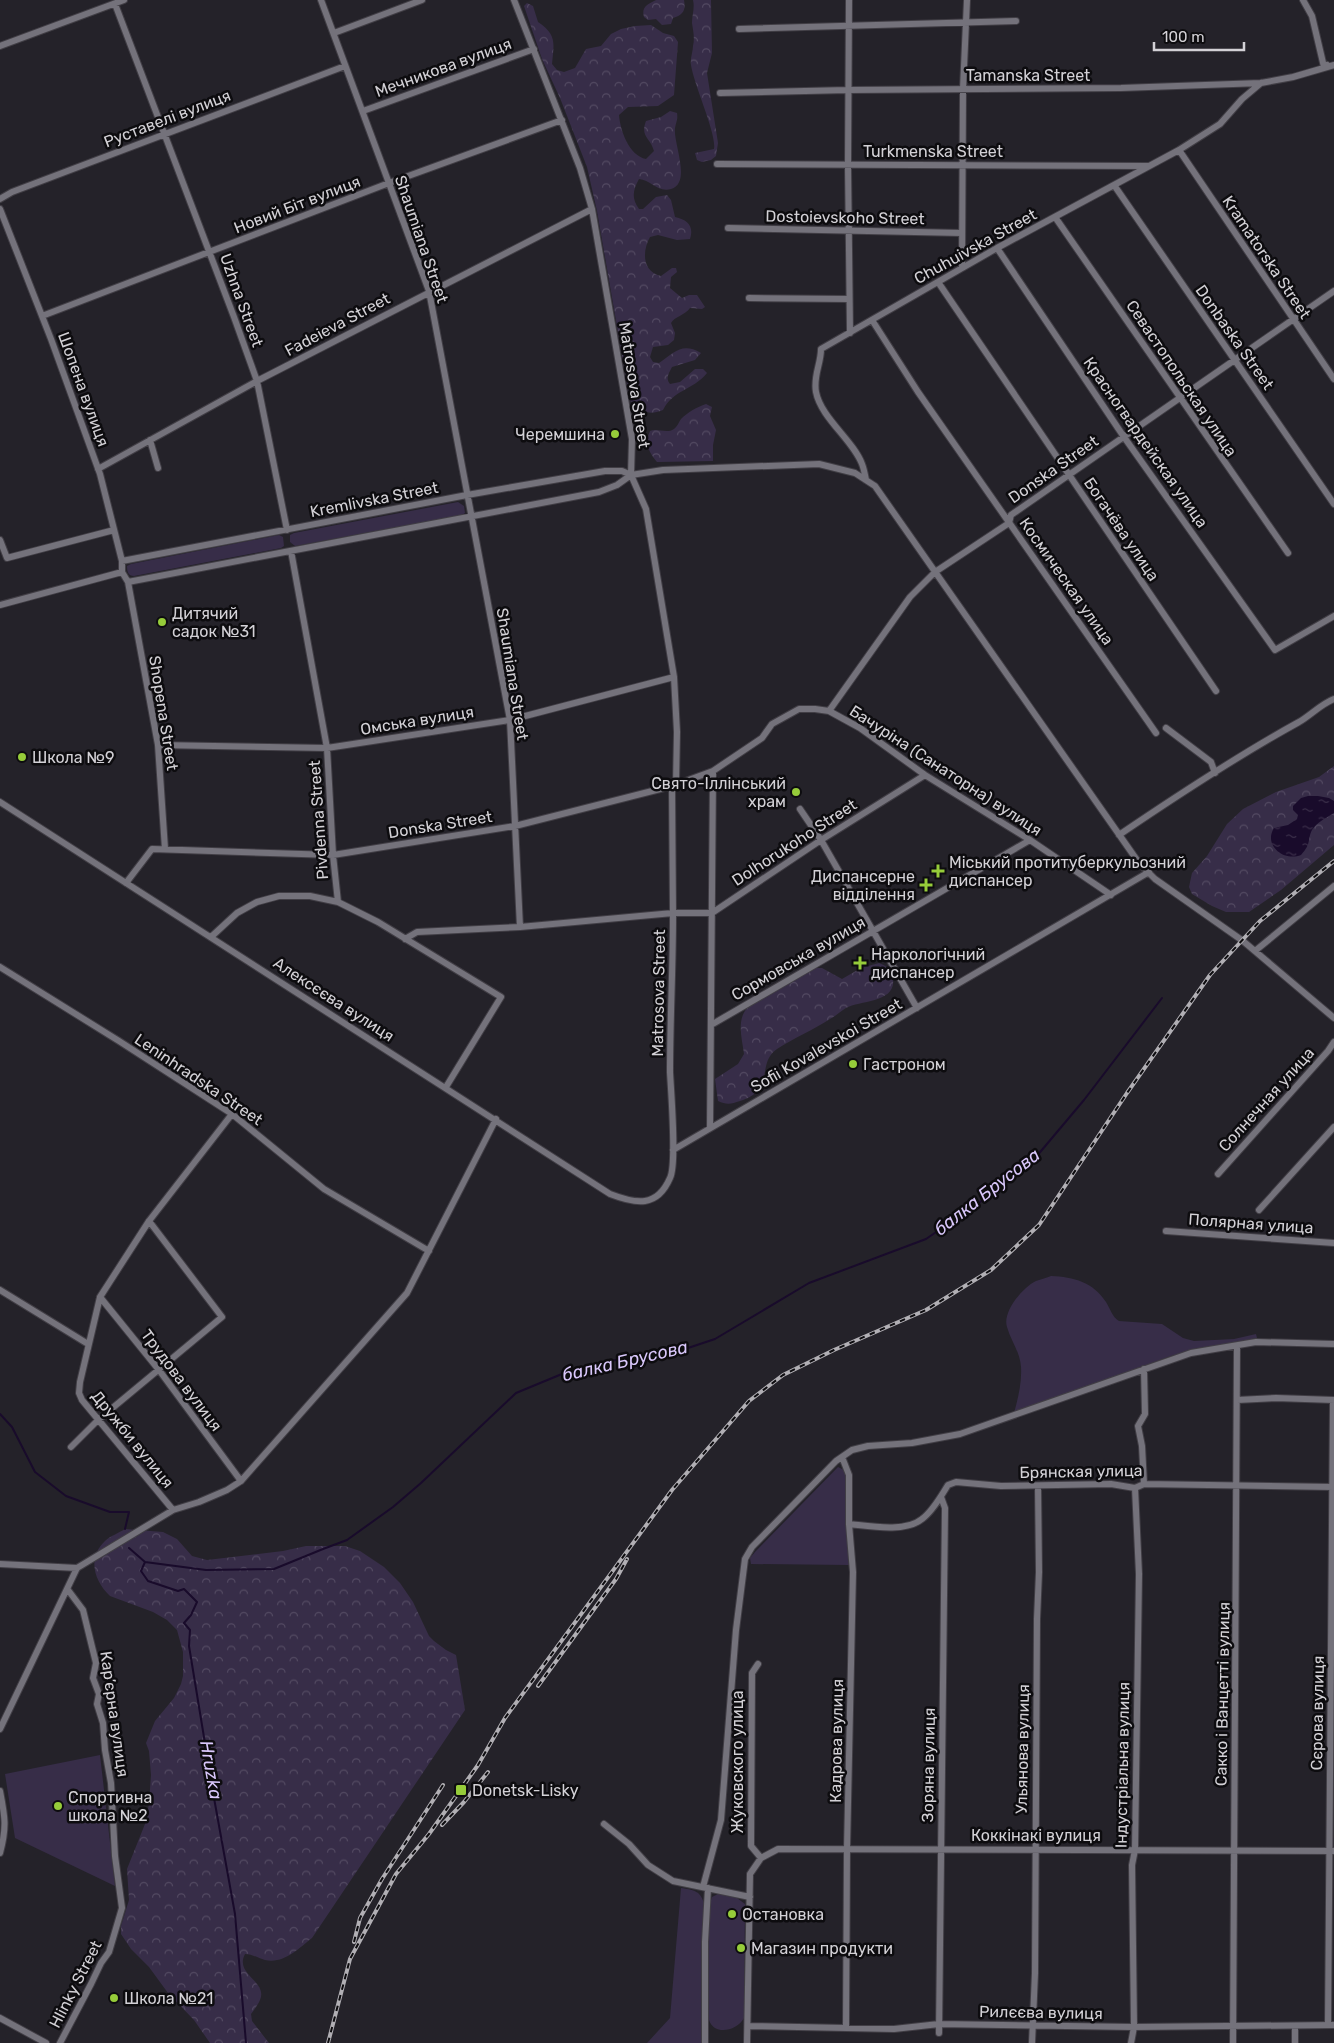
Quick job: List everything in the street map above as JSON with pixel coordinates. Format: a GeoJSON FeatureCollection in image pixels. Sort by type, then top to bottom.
{"type":"FeatureCollection","features":[{"type":"Feature","properties":{"kind":"street"},"geometry":{"type":"LineString","coordinates":[[0,46],[124,0]]}},
{"type":"Feature","properties":{"kind":"street","name":"Shaumiana Street"},"geometry":{"type":"LineString","coordinates":[[321,0],[429,291],[510,720],[520,927]]}},
{"type":"Feature","properties":{"kind":"street"},"geometry":{"type":"LineString","coordinates":[[334,33],[422,0]]}},
{"type":"Feature","properties":{"kind":"street","name":"Matrosova Street"},"geometry":{"type":"LineString","coordinates":[[514,0],[580,168],[592,209],[632,439],[632,475],[646,509],[674,677],[677,732],[674,785],[670,1051],[672,1150],[671,1177],[658,1196]]}},
{"type":"Feature","properties":{"kind":"street"},"geometry":{"type":"LineString","coordinates":[[849,0],[850,333]]}},
{"type":"Feature","properties":{"kind":"street"},"geometry":{"type":"LineString","coordinates":[[962,268],[963,89],[967,0]]}},
{"type":"Feature","properties":{"kind":"street"},"geometry":{"type":"LineString","coordinates":[[1303,0],[1312,16],[1324,67]]}},
{"type":"Feature","properties":{"kind":"street","name":"Uzhna Street"},"geometry":{"type":"LineString","coordinates":[[115,4],[257,382],[287,530]]}},
{"type":"Feature","properties":{"kind":"street"},"geometry":{"type":"LineString","coordinates":[[739,28],[1016,21]]}},
{"type":"Feature","properties":{"kind":"street","name":"Мечникова вулиця"},"geometry":{"type":"LineString","coordinates":[[363,111],[534,49]]}},
{"type":"Feature","properties":{"kind":"street","name":"Tamanska Street"},"geometry":{"type":"LineString","coordinates":[[720,92],[1122,88],[1261,83],[1293,77],[1334,63]]}},
{"type":"Feature","properties":{"kind":"street","name":"Руставелі вулиця"},"geometry":{"type":"LineString","coordinates":[[0,199],[12,192],[345,66]]}},
{"type":"Feature","properties":{"kind":"street","name":"Chuhuivska Street"},"geometry":{"type":"LineString","coordinates":[[866,480],[862,463],[822,406],[816,392],[816,373],[821,360],[821,349],[997,248],[1179,150],[1220,124],[1242,99],[1261,83]]}},
{"type":"Feature","properties":{"kind":"street","name":"Новий Біт вулиця"},"geometry":{"type":"LineString","coordinates":[[42,316],[389,183],[562,120]]}},
{"type":"Feature","properties":{"kind":"street","name":"Kramatorska Street"},"geometry":{"type":"LineString","coordinates":[[1179,150],[1292,320],[1334,379]]}},
{"type":"Feature","properties":{"kind":"street","name":"Turkmenska Street"},"geometry":{"type":"LineString","coordinates":[[717,164],[1149,166]]}},
{"type":"Feature","properties":{"kind":"street","name":"Donbaska Street"},"geometry":{"type":"LineString","coordinates":[[1114,186],[1334,504]]}},
{"type":"Feature","properties":{"kind":"street","name":"Шопена вулиця"},"geometry":{"type":"LineString","coordinates":[[0,209],[98,468],[122,561],[122,572]]}},
{"type":"Feature","properties":{"kind":"street","name":"Fadeieva Street"},"geometry":{"type":"LineString","coordinates":[[98,468],[429,291],[592,209]]}},
{"type":"Feature","properties":{"kind":"street","name":"Севастопольская улица"},"geometry":{"type":"LineString","coordinates":[[1055,217],[1288,553]]}},
{"type":"Feature","properties":{"kind":"street","name":"Dostoievskoho Street"},"geometry":{"type":"LineString","coordinates":[[728,228],[962,233]]}},
{"type":"Feature","properties":{"kind":"street","name":"Красногвардейская улица"},"geometry":{"type":"LineString","coordinates":[[997,248],[1124,437],[1276,650],[1334,616]]}},
{"type":"Feature","properties":{"kind":"street","name":"Богачёва улица"},"geometry":{"type":"LineString","coordinates":[[938,282],[1216,691]]}},
{"type":"Feature","properties":{"kind":"street","name":"Donska Street"},"geometry":{"type":"LineString","coordinates":[[830,711],[910,597],[935,572],[1009,522],[1010,516],[1334,292]]}},
{"type":"Feature","properties":{"kind":"street"},"geometry":{"type":"LineString","coordinates":[[749,298],[849,299]]}},
{"type":"Feature","properties":{"kind":"street","name":"Космическая улица"},"geometry":{"type":"LineString","coordinates":[[872,320],[918,392],[1156,733]]}},
{"type":"Feature","properties":{"kind":"street"},"geometry":{"type":"LineString","coordinates":[[150,440],[158,468]]}},
{"type":"Feature","properties":{"kind":"street","name":"Kremlivska Street"},"geometry":{"type":"LineString","coordinates":[[128,582],[599,492],[616,485],[632,475],[663,470],[820,464],[855,473],[876,486],[935,572]]}},
{"type":"Feature","properties":{"kind":"street","name":"Kremlivska Street"},"geometry":{"type":"LineString","coordinates":[[122,561],[467,495],[613,470],[622,470],[632,475]]}},
{"type":"Feature","properties":{"kind":"street"},"geometry":{"type":"LineString","coordinates":[[0,540],[7,558],[114,530]]}},
{"type":"Feature","properties":{"kind":"street","name":"Pivdenna Street"},"geometry":{"type":"LineString","coordinates":[[291,551],[327,748],[333,855],[338,902],[378,922],[501,997],[446,1087]]}},
{"type":"Feature","properties":{"kind":"street"},"geometry":{"type":"LineString","coordinates":[[0,605],[122,572],[128,582]]}},
{"type":"Feature","properties":{"kind":"street"},"geometry":{"type":"LineString","coordinates":[[935,572],[1139,863],[1148,872],[1255,951],[1334,1018]]}},
{"type":"Feature","properties":{"kind":"street","name":"Shopena Street"},"geometry":{"type":"LineString","coordinates":[[128,582],[158,745],[164,849]]}},
{"type":"Feature","properties":{"kind":"street","name":"Омська вулиця"},"geometry":{"type":"LineString","coordinates":[[158,745],[327,748],[510,720],[674,677]]}},
{"type":"Feature","properties":{"kind":"street"},"geometry":{"type":"LineString","coordinates":[[1120,835],[1171,799],[1215,773],[1258,744],[1306,718],[1326,702],[1334,699]]}},
{"type":"Feature","properties":{"kind":"street","name":"Бачуріна (Санаторна) вулиця"},"geometry":{"type":"LineString","coordinates":[[713,771],[762,738],[772,724],[799,709],[830,711],[860,728],[925,775],[1030,840],[1111,895]]}},
{"type":"Feature","properties":{"kind":"street"},"geometry":{"type":"LineString","coordinates":[[1166,728],[1211,762],[1215,773]]}},
{"type":"Feature","properties":{"kind":"street"},"geometry":{"type":"LineString","coordinates":[[710,1128],[713,771]]}},
{"type":"Feature","properties":{"kind":"street","name":"Donska Street"},"geometry":{"type":"LineString","coordinates":[[164,849],[333,855],[515,826],[674,785],[713,771]]}},
{"type":"Feature","properties":{"kind":"street","name":"Dolhorukoho Street"},"geometry":{"type":"LineString","coordinates":[[712,913],[820,840],[925,775]]}},
{"type":"Feature","properties":{"kind":"street","name":"Алексєєва вулиця"},"geometry":{"type":"LineString","coordinates":[[0,802],[610,1194],[642,1203],[658,1196]]}},
{"type":"Feature","properties":{"kind":"street"},"geometry":{"type":"LineString","coordinates":[[800,809],[873,930],[917,1008]]}},
{"type":"Feature","properties":{"kind":"street","name":"Сормовська вулиця"},"geometry":{"type":"LineString","coordinates":[[710,1025],[1030,840]]}},
{"type":"Feature","properties":{"kind":"street"},"geometry":{"type":"LineString","coordinates":[[126,883],[152,849],[164,849]]}},
{"type":"Feature","properties":{"kind":"street","name":"Sofii Kovalevskoi Street"},"geometry":{"type":"LineString","coordinates":[[672,1150],[1148,872]]}},
{"type":"Feature","properties":{"kind":"street"},"geometry":{"type":"LineString","coordinates":[[1255,951],[1334,886]]}},
{"type":"Feature","properties":{"kind":"street"},"geometry":{"type":"LineString","coordinates":[[211,937],[237,914],[257,902],[279,896],[310,896],[338,902]]}},
{"type":"Feature","properties":{"kind":"street"},"geometry":{"type":"LineString","coordinates":[[405,939],[417,932],[520,927],[673,913],[712,913]]}},
{"type":"Feature","properties":{"kind":"street","name":"Leninhradska Street"},"geometry":{"type":"LineString","coordinates":[[0,967],[232,1114],[324,1189],[429,1251]]}},
{"type":"Feature","properties":{"kind":"street","name":"Солнечная улица"},"geometry":{"type":"LineString","coordinates":[[1218,1174],[1334,1042]]}},
{"type":"Feature","properties":{"kind":"street"},"geometry":{"type":"LineString","coordinates":[[0,1290],[88,1344],[100,1297],[149,1221],[232,1114]]}},
{"type":"Feature","properties":{"kind":"street"},"geometry":{"type":"LineString","coordinates":[[0,1729],[78,1568],[173,1510],[227,1490],[241,1481],[407,1293],[496,1119]]}},
{"type":"Feature","properties":{"kind":"street"},"geometry":{"type":"LineString","coordinates":[[1260,1210],[1334,1127]]}},
{"type":"Feature","properties":{"kind":"street"},"geometry":{"type":"LineString","coordinates":[[71,1447],[98,1420],[222,1318],[149,1221]]}},
{"type":"Feature","properties":{"kind":"street","name":"Полярная улица"},"geometry":{"type":"LineString","coordinates":[[1166,1231],[1334,1243]]}},
{"type":"Feature","properties":{"kind":"street","name":"Трудова вулиця"},"geometry":{"type":"LineString","coordinates":[[100,1297],[159,1370],[241,1481]]}},
{"type":"Feature","properties":{"kind":"street"},"geometry":{"type":"LineString","coordinates":[[705,2043],[705,1888],[721,1820],[736,1630],[745,1559],[752,1547],[836,1462],[852,1450],[868,1446],[912,1443],[960,1434],[1191,1353],[1256,1342],[1334,1344]]}},
{"type":"Feature","properties":{"kind":"street","name":"Дружби вулиця"},"geometry":{"type":"LineString","coordinates":[[88,1344],[79,1393],[98,1420],[173,1510]]}},
{"type":"Feature","properties":{"kind":"street","name":"Сакко і Ванцетті вулиця"},"geometry":{"type":"LineString","coordinates":[[1233,2043],[1237,1346]]}},
{"type":"Feature","properties":{"kind":"street"},"geometry":{"type":"LineString","coordinates":[[1144,1368],[1145,1414],[1138,1426],[1142,1446],[1144,1484]]}},
{"type":"Feature","properties":{"kind":"street"},"geometry":{"type":"LineString","coordinates":[[1237,1400],[1276,1398],[1334,1400]]}},
{"type":"Feature","properties":{"kind":"street","name":"Сєрова вулиця"},"geometry":{"type":"LineString","coordinates":[[1331,2025],[1334,1400]]}},
{"type":"Feature","properties":{"kind":"street","name":"Кадрова вулиця"},"geometry":{"type":"LineString","coordinates":[[842,1457],[849,1475],[849,1524],[853,1572],[847,1849],[846,2028]]}},
{"type":"Feature","properties":{"kind":"street","name":"Брянская улица"},"geometry":{"type":"LineString","coordinates":[[849,1524],[881,1527],[903,1526],[922,1520],[941,1497],[948,1485],[956,1482],[1000,1486],[1111,1484],[1135,1488],[1144,1484],[1237,1487],[1333,1487]]}},
{"type":"Feature","properties":{"kind":"street","name":"Ульянова вулиця"},"geometry":{"type":"LineString","coordinates":[[1032,2043],[1037,1619],[1040,1572],[1038,1486]]}},
{"type":"Feature","properties":{"kind":"street","name":"Індустріальна вулиця"},"geometry":{"type":"LineString","coordinates":[[1132,2043],[1134,2027],[1132,1865],[1136,1850],[1139,1574],[1135,1488]]}},
{"type":"Feature","properties":{"kind":"street","name":"Зоряна вулиця"},"geometry":{"type":"LineString","coordinates":[[939,2033],[945,1508],[941,1497]]}},
{"type":"Feature","properties":{"kind":"street"},"geometry":{"type":"LineString","coordinates":[[0,1564],[78,1568]]}},
{"type":"Feature","properties":{"kind":"street","name":"Кар’єрна вулиця"},"geometry":{"type":"LineString","coordinates":[[68,1590],[83,1610],[96,1663],[93,1678],[99,1694],[97,1704],[103,1723],[105,1750],[111,1783],[115,1856],[122,1908]]}},
{"type":"Feature","properties":{"kind":"street","name":"Жуковского улица"},"geometry":{"type":"LineString","coordinates":[[758,1664],[752,1673],[751,1846],[761,1858]]}},
{"type":"Feature","properties":{"kind":"street"},"geometry":{"type":"LineString","coordinates":[[0,1791],[6,1822],[0,1854]]}},
{"type":"Feature","properties":{"kind":"street"},"geometry":{"type":"LineString","coordinates":[[604,1824],[629,1844],[648,1865],[673,1881],[750,1897]]}},
{"type":"Feature","properties":{"kind":"street","name":"Коккінакі вулиця"},"geometry":{"type":"LineString","coordinates":[[761,1858],[778,1849],[1332,1851]]}},
{"type":"Feature","properties":{"kind":"street"},"geometry":{"type":"LineString","coordinates":[[747,2043],[750,1874],[761,1858]]}},
{"type":"Feature","properties":{"kind":"street","name":"Hlinky Street"},"geometry":{"type":"LineString","coordinates":[[60,2043],[101,1962],[109,1952],[122,1908]]}},
{"type":"Feature","properties":{"kind":"street"},"geometry":{"type":"LineString","coordinates":[[0,2018],[46,2043]]}},
{"type":"Feature","properties":{"kind":"street","name":"Рилєєва вулиця"},"geometry":{"type":"LineString","coordinates":[[748,2026],[894,2029],[939,2024],[1134,2027],[1331,2025]]}},
{"type":"Feature","properties":{"kind":"street"},"geometry":{"type":"LineString","coordinates":[[1295,2043],[1296,2026]]}},
{"type":"Feature","properties":{"kind":"green space"},"geometry":{"type":"Polygon","coordinates":[[[656,0],[684,0],[685,7],[681,14],[673,18],[671,24],[662,25],[656,19],[648,20],[643,14],[644,8],[656,0]]]}},
{"type":"Feature","properties":{"kind":"green space"},"geometry":{"type":"Polygon","coordinates":[[[693,0],[711,0],[712,53],[707,73],[718,143],[716,156],[711,160],[702,162],[697,160],[695,153],[714,149],[714,142],[691,65],[694,40],[692,23],[693,0]]]}},
{"type":"Feature","properties":{"kind":"green space"},"geometry":{"type":"Polygon","coordinates":[[[527,3],[533,6],[538,22],[551,35],[553,40],[552,64],[557,70],[564,72],[575,68],[586,49],[601,46],[611,34],[621,29],[651,25],[663,33],[674,36],[678,42],[674,95],[658,106],[628,107],[619,115],[626,142],[635,153],[646,159],[654,151],[645,134],[644,126],[646,121],[661,117],[670,111],[677,113],[675,135],[681,171],[677,185],[666,190],[639,179],[634,190],[634,198],[639,209],[643,209],[656,197],[667,195],[671,200],[675,217],[689,224],[691,230],[690,239],[677,240],[658,235],[650,237],[647,243],[645,260],[650,270],[661,276],[672,268],[676,268],[677,272],[671,277],[670,288],[682,298],[689,295],[697,295],[705,307],[702,309],[690,308],[675,319],[671,323],[675,333],[674,340],[668,345],[653,347],[650,357],[653,362],[659,363],[674,352],[684,348],[701,353],[695,360],[672,367],[668,378],[670,384],[680,382],[695,369],[703,369],[707,373],[672,398],[663,410],[657,412],[645,411],[630,401],[597,211],[587,167],[560,98],[542,59],[524,6],[527,3]]]}},
{"type":"Feature","properties":{"kind":"green space"},"geometry":{"type":"Polygon","coordinates":[[[706,404],[712,407],[710,416],[716,430],[713,445],[713,461],[657,462],[647,444],[650,431],[671,430],[687,414],[706,404]]]}},
{"type":"Feature","properties":{"kind":"green space"},"geometry":{"type":"Polygon","coordinates":[[[458,502],[464,506],[465,513],[462,515],[295,546],[290,542],[290,535],[294,533],[458,502]]]}},
{"type":"Feature","properties":{"kind":"green space"},"geometry":{"type":"Polygon","coordinates":[[[279,535],[283,537],[284,546],[281,548],[134,576],[130,575],[128,571],[127,566],[131,564],[279,535]]]}},
{"type":"Feature","properties":{"kind":"green space"},"geometry":{"type":"Polygon","coordinates":[[[1334,766],[1334,845],[1281,890],[1249,912],[1226,912],[1192,894],[1189,887],[1192,873],[1207,856],[1227,824],[1243,809],[1276,792],[1319,777],[1334,766]]]}},
{"type":"Feature","properties":{"kind":"green space"},"geometry":{"type":"Polygon","coordinates":[[[879,963],[892,973],[892,987],[889,993],[883,997],[846,1008],[824,1023],[777,1049],[767,1061],[762,1083],[751,1096],[731,1103],[718,1101],[715,1079],[738,1064],[744,1054],[741,1023],[744,1012],[748,1007],[814,968],[822,968],[842,979],[861,968],[879,963]]]}},
{"type":"Feature","properties":{"kind":"green space"},"geometry":{"type":"Polygon","coordinates":[[[1051,1276],[1075,1279],[1089,1285],[1101,1295],[1113,1315],[1119,1321],[1162,1324],[1183,1338],[1194,1341],[1234,1339],[1256,1334],[1257,1338],[1192,1350],[1171,1356],[1014,1413],[1020,1385],[1021,1367],[1019,1356],[1006,1321],[1011,1307],[1025,1289],[1036,1281],[1051,1276]]]}},
{"type":"Feature","properties":{"kind":"green space"},"geometry":{"type":"Polygon","coordinates":[[[838,1467],[844,1470],[847,1477],[849,1565],[751,1564],[750,1558],[755,1552],[838,1467]]]}},
{"type":"Feature","properties":{"kind":"green space"},"geometry":{"type":"Polygon","coordinates":[[[125,1529],[163,1532],[177,1539],[192,1556],[207,1560],[283,1551],[306,1546],[345,1546],[360,1551],[384,1567],[400,1583],[413,1602],[429,1636],[446,1650],[456,1655],[465,1710],[312,1938],[290,1955],[278,1960],[265,1960],[245,1954],[244,1967],[261,1993],[259,2002],[251,2014],[252,2021],[269,2043],[210,2043],[194,2020],[168,1993],[149,1967],[131,1949],[121,1934],[121,1926],[129,1900],[127,1869],[145,1824],[149,1804],[151,1775],[149,1751],[146,1743],[155,1721],[174,1698],[183,1676],[183,1652],[177,1630],[167,1620],[153,1612],[110,1596],[104,1590],[97,1576],[94,1562],[99,1548],[107,1539],[125,1529]]]}},
{"type":"Feature","properties":{"kind":"green space","name":"Спортивна школа №2"},"geometry":{"type":"Polygon","coordinates":[[[100,1755],[115,1886],[15,1838],[5,1774],[100,1755]]]}},
{"type":"Feature","properties":{"kind":"green space"},"geometry":{"type":"Polygon","coordinates":[[[681,1888],[698,1893],[704,1903],[701,2043],[647,2043],[670,2018],[681,1888]]]}},
{"type":"Feature","properties":{"kind":"green space"},"geometry":{"type":"Polygon","coordinates":[[[718,1894],[737,1898],[745,1904],[744,2018],[736,2026],[726,2030],[716,2028],[709,2020],[709,1906],[712,1897],[718,1894]]]}},
{"type":"Feature","properties":{"kind":"water"},"geometry":{"type":"Polygon","coordinates":[[[1308,796],[1329,798],[1334,801],[1334,813],[1314,827],[1307,847],[1301,855],[1295,857],[1282,854],[1273,846],[1271,834],[1274,828],[1288,825],[1297,819],[1298,815],[1293,810],[1293,806],[1301,798],[1308,796]]]}},
{"type":"Feature","properties":{"kind":"waterway","name":"балка Брусова"},"geometry":{"type":"LineString","coordinates":[[145,1562],[206,1570],[274,1569],[347,1540],[393,1507],[421,1483],[516,1393],[574,1369],[620,1359],[676,1352],[715,1339],[809,1283],[926,1239],[983,1200],[1036,1157],[1084,1100],[1162,998]]}},
{"type":"Feature","properties":{"kind":"waterway","name":"Hruzka"},"geometry":{"type":"LineString","coordinates":[[0,1414],[12,1427],[35,1472],[66,1496],[110,1512],[129,1512],[125,1529]]}},
{"type":"Feature","properties":{"kind":"waterway","name":"Hruzka"},"geometry":{"type":"LineString","coordinates":[[129,1548],[145,1562],[141,1571],[148,1581],[178,1591],[184,1589],[197,1602],[191,1615],[184,1623],[190,1630],[189,1646],[235,1914],[246,2043]]}},
{"type":"Feature","properties":{"kind":"railway"},"geometry":{"type":"LineString","coordinates":[[328,2043],[350,1959],[396,1874],[429,1834],[478,1765],[505,1718],[672,1490],[749,1401],[783,1375],[834,1350],[926,1310],[991,1270],[1039,1225],[1127,1093],[1210,975],[1260,921],[1334,861]]}},
{"type":"Feature","properties":{"kind":"railway"},"geometry":{"type":"LineString","coordinates":[[538,1686],[616,1579],[627,1559]]}},
{"type":"Feature","properties":{"kind":"railway"},"geometry":{"type":"LineString","coordinates":[[442,1825],[464,1802],[488,1772]]}},
{"type":"Feature","properties":{"kind":"railway"},"geometry":{"type":"LineString","coordinates":[[354,1942],[360,1918],[382,1879],[443,1785]]}},
{"type":"Feature","properties":{"kind":"place","name":"Черемшина"},"geometry":{"type":"Point","coordinates":[615,434]}},
{"type":"Feature","properties":{"kind":"place","name":"Дитячий садок №31"},"geometry":{"type":"Point","coordinates":[162,622]}},
{"type":"Feature","properties":{"kind":"place","name":"Школа №9"},"geometry":{"type":"Point","coordinates":[22,757]}},
{"type":"Feature","properties":{"kind":"place","name":"Свято-Іллінський храм"},"geometry":{"type":"Point","coordinates":[796,792]}},
{"type":"Feature","properties":{"kind":"place","name":"Міський протитуберкульозний диспансер"},"geometry":{"type":"Point","coordinates":[938,871]}},
{"type":"Feature","properties":{"kind":"place","name":"Диспансерне відділення"},"geometry":{"type":"Point","coordinates":[926,885]}},
{"type":"Feature","properties":{"kind":"place","name":"Наркологічний диспансер"},"geometry":{"type":"Point","coordinates":[860,963]}},
{"type":"Feature","properties":{"kind":"place","name":"Гастроном"},"geometry":{"type":"Point","coordinates":[853,1064]}},
{"type":"Feature","properties":{"kind":"place","name":"Donetsk-Lisky"},"geometry":{"type":"Point","coordinates":[461,1790]}},
{"type":"Feature","properties":{"kind":"place","name":"Спортивна школа №2"},"geometry":{"type":"Point","coordinates":[58,1806]}},
{"type":"Feature","properties":{"kind":"place","name":"Остановка"},"geometry":{"type":"Point","coordinates":[732,1914]}},
{"type":"Feature","properties":{"kind":"place","name":"Магазин продукти"},"geometry":{"type":"Point","coordinates":[741,1948]}},
{"type":"Feature","properties":{"kind":"place","name":"Школа №21"},"geometry":{"type":"Point","coordinates":[114,1998]}}]}
